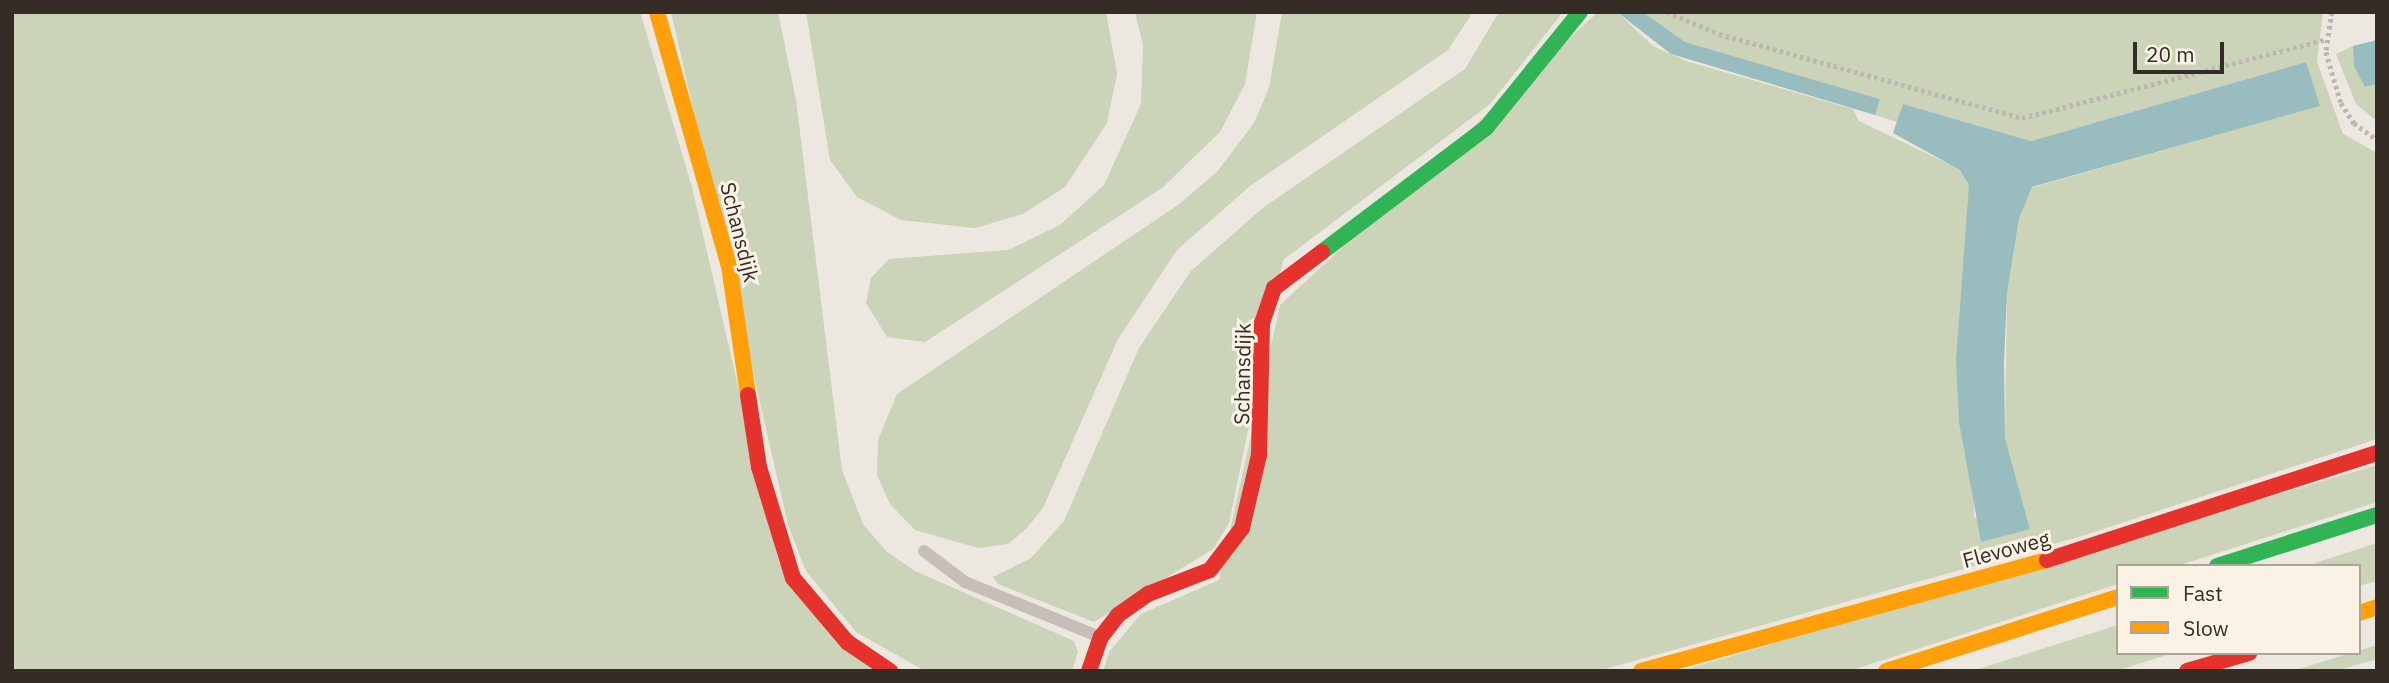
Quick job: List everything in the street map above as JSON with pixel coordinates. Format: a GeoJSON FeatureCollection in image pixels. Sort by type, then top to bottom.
{"type":"FeatureCollection","features":[{"type":"Feature","properties":{"kind":"main road","name":"Schansdijk"},"geometry":{"type":"LineString","coordinates":[[657,12],[729,266],[759,467],[775,530],[793,578],[815,609],[847,642],[890,671]]}},
{"type":"Feature","properties":{"kind":"main road","name":"Schansdijk"},"geometry":{"type":"LineString","coordinates":[[1089,671],[1101,637],[1133,603],[1210,570],[1242,528],[1259,455],[1262,323],[1274,288],[1486,128],[1580,12]]}},
{"type":"Feature","properties":{"kind":"main road","name":"Flevoweg"},"geometry":{"type":"LineString","coordinates":[[1641,671],[2063,556],[2377,453]]}},
{"type":"Feature","properties":{"kind":"main road"},"geometry":{"type":"LineString","coordinates":[[2223,564],[2377,515]]}},
{"type":"Feature","properties":{"kind":"main road"},"geometry":{"type":"LineString","coordinates":[[1886,671],[2116,598]]}},
{"type":"Feature","properties":{"kind":"main road"},"geometry":{"type":"LineString","coordinates":[[2187,671],[2242,655]]}},
{"type":"Feature","properties":{"kind":"lane"},"geometry":{"type":"LineString","coordinates":[[924,551],[965,582],[1101,637]]}},
{"type":"Feature","properties":{"kind":"path"},"geometry":{"type":"LineString","coordinates":[[1667,12],[1719,34],[2022,118],[2327,39]]}},
{"type":"Feature","properties":{"kind":"path"},"geometry":{"type":"LineString","coordinates":[[2332,12],[2327,39],[2341,103],[2354,123],[2377,140]]}},
{"type":"Feature","properties":{"kind":"green space"},"geometry":{"type":"Polygon","coordinates":[[[12,12],[640,12],[692,187],[779,563],[879,671],[12,671],[12,12]]]}},
{"type":"Feature","properties":{"kind":"green space"},"geometry":{"type":"Polygon","coordinates":[[[671,12],[778,12],[796,100],[842,470],[863,524],[887,552],[915,571],[1074,641],[1078,652],[1072,671],[925,671],[856,632],[806,571],[788,525],[671,12]]]}},
{"type":"Feature","properties":{"kind":"green space"},"geometry":{"type":"Polygon","coordinates":[[[806,12],[1106,12],[1117,74],[1107,123],[1065,187],[1023,214],[975,228],[901,220],[857,197],[830,160],[806,12]]]}},
{"type":"Feature","properties":{"kind":"green space"},"geometry":{"type":"Polygon","coordinates":[[[1135,12],[1257,12],[1245,84],[1220,132],[1162,188],[925,342],[887,337],[866,303],[871,278],[889,259],[1008,250],[1060,225],[1104,185],[1141,104],[1143,45],[1135,12]]]}},
{"type":"Feature","properties":{"kind":"green space"},"geometry":{"type":"Polygon","coordinates":[[[1282,12],[1473,12],[1448,50],[1250,186],[1177,250],[1118,339],[1043,508],[1026,529],[1008,544],[978,548],[915,530],[890,504],[877,475],[878,440],[897,394],[1178,205],[1217,172],[1254,123],[1269,88],[1282,12]]]}},
{"type":"Feature","properties":{"kind":"green space"},"geometry":{"type":"Polygon","coordinates":[[[1499,12],[1563,12],[1490,104],[1283,260],[1229,523],[1213,549],[1094,622],[998,584],[993,577],[1031,558],[1064,521],[1139,348],[1191,271],[1264,207],[1465,69],[1499,12]]]}},
{"type":"Feature","properties":{"kind":"green space"},"geometry":{"type":"Polygon","coordinates":[[[1598,12],[1617,12],[1653,46],[1686,61],[1853,109],[1859,121],[1961,170],[1969,185],[1974,517],[2030,529],[2005,438],[2007,293],[2019,219],[2031,188],[2319,106],[2306,62],[2031,141],[1903,104],[1897,122],[1875,115],[1880,99],[1685,42],[1643,12],[2323,12],[2317,62],[2343,134],[2377,153],[2377,439],[2082,536],[1598,671],[1103,671],[1109,652],[1141,614],[1219,580],[1280,305],[1598,12]]]}},
{"type":"Feature","properties":{"kind":"green space"},"geometry":{"type":"Polygon","coordinates":[[[2353,46],[2354,66],[2366,87],[2377,84],[2377,121],[2356,104],[2336,54],[2353,46]]]}},
{"type":"Feature","properties":{"kind":"green space"},"geometry":{"type":"Polygon","coordinates":[[[2377,465],[2377,502],[2183,564],[2116,564],[2116,585],[1849,671],[1681,671],[2377,465]]]}},
{"type":"Feature","properties":{"kind":"green space"},"geometry":{"type":"Polygon","coordinates":[[[2377,543],[2377,581],[2361,585],[2361,564],[2312,564],[2377,543]]]}},
{"type":"Feature","properties":{"kind":"green space"},"geometry":{"type":"Polygon","coordinates":[[[2116,626],[2116,655],[2167,655],[2116,671],[1972,671],[2116,626]]]}},
{"type":"Feature","properties":{"kind":"green space"},"geometry":{"type":"Polygon","coordinates":[[[2377,645],[2377,659],[2336,671],[2292,671],[2344,655],[2361,655],[2361,650],[2377,645]]]}},
{"type":"Feature","properties":{"kind":"water"},"geometry":{"type":"Polygon","coordinates":[[[1617,12],[1643,12],[1685,42],[1880,99],[1875,115],[1671,54],[1617,12]]]}},
{"type":"Feature","properties":{"kind":"water"},"geometry":{"type":"Polygon","coordinates":[[[2377,40],[2377,84],[2365,87],[2354,66],[2353,46],[2377,40]]]}},
{"type":"Feature","properties":{"kind":"water"},"geometry":{"type":"Polygon","coordinates":[[[2306,62],[2320,106],[2032,187],[2019,219],[2007,293],[2004,361],[2005,438],[2030,529],[1981,542],[1959,422],[1956,361],[1969,185],[1960,170],[1893,133],[1903,104],[2031,141],[2306,62]]]}},
{"type":"Feature","properties":{"kind":"traffic: fast"},"geometry":{"type":"LineString","coordinates":[[1322,252],[1486,128],[1580,12]]}},
{"type":"Feature","properties":{"kind":"traffic: fast"},"geometry":{"type":"LineString","coordinates":[[2223,564],[2377,515]]}},
{"type":"Feature","properties":{"kind":"traffic: slow"},"geometry":{"type":"LineString","coordinates":[[657,12],[729,266],[748,395]]}},
{"type":"Feature","properties":{"kind":"traffic: slow"},"geometry":{"type":"LineString","coordinates":[[1641,671],[2047,560]]}},
{"type":"Feature","properties":{"kind":"traffic: slow"},"geometry":{"type":"LineString","coordinates":[[1886,671],[2116,598]]}},
{"type":"Feature","properties":{"kind":"traffic: slow"},"geometry":{"type":"LineString","coordinates":[[2361,612],[2377,607]]}},
{"type":"Feature","properties":{"kind":"traffic: jam"},"geometry":{"type":"LineString","coordinates":[[1089,671],[1101,637],[1118,615],[1148,594],[1210,570],[1242,528],[1259,455],[1262,323],[1274,288],[1322,252]]}},
{"type":"Feature","properties":{"kind":"traffic: jam"},"geometry":{"type":"LineString","coordinates":[[748,395],[759,467],[793,578],[847,642],[890,671]]}},
{"type":"Feature","properties":{"kind":"traffic: jam"},"geometry":{"type":"LineString","coordinates":[[2047,560],[2377,453]]}},
{"type":"Feature","properties":{"kind":"traffic: jam"},"geometry":{"type":"LineString","coordinates":[[2187,671],[2242,655]]}}]}
